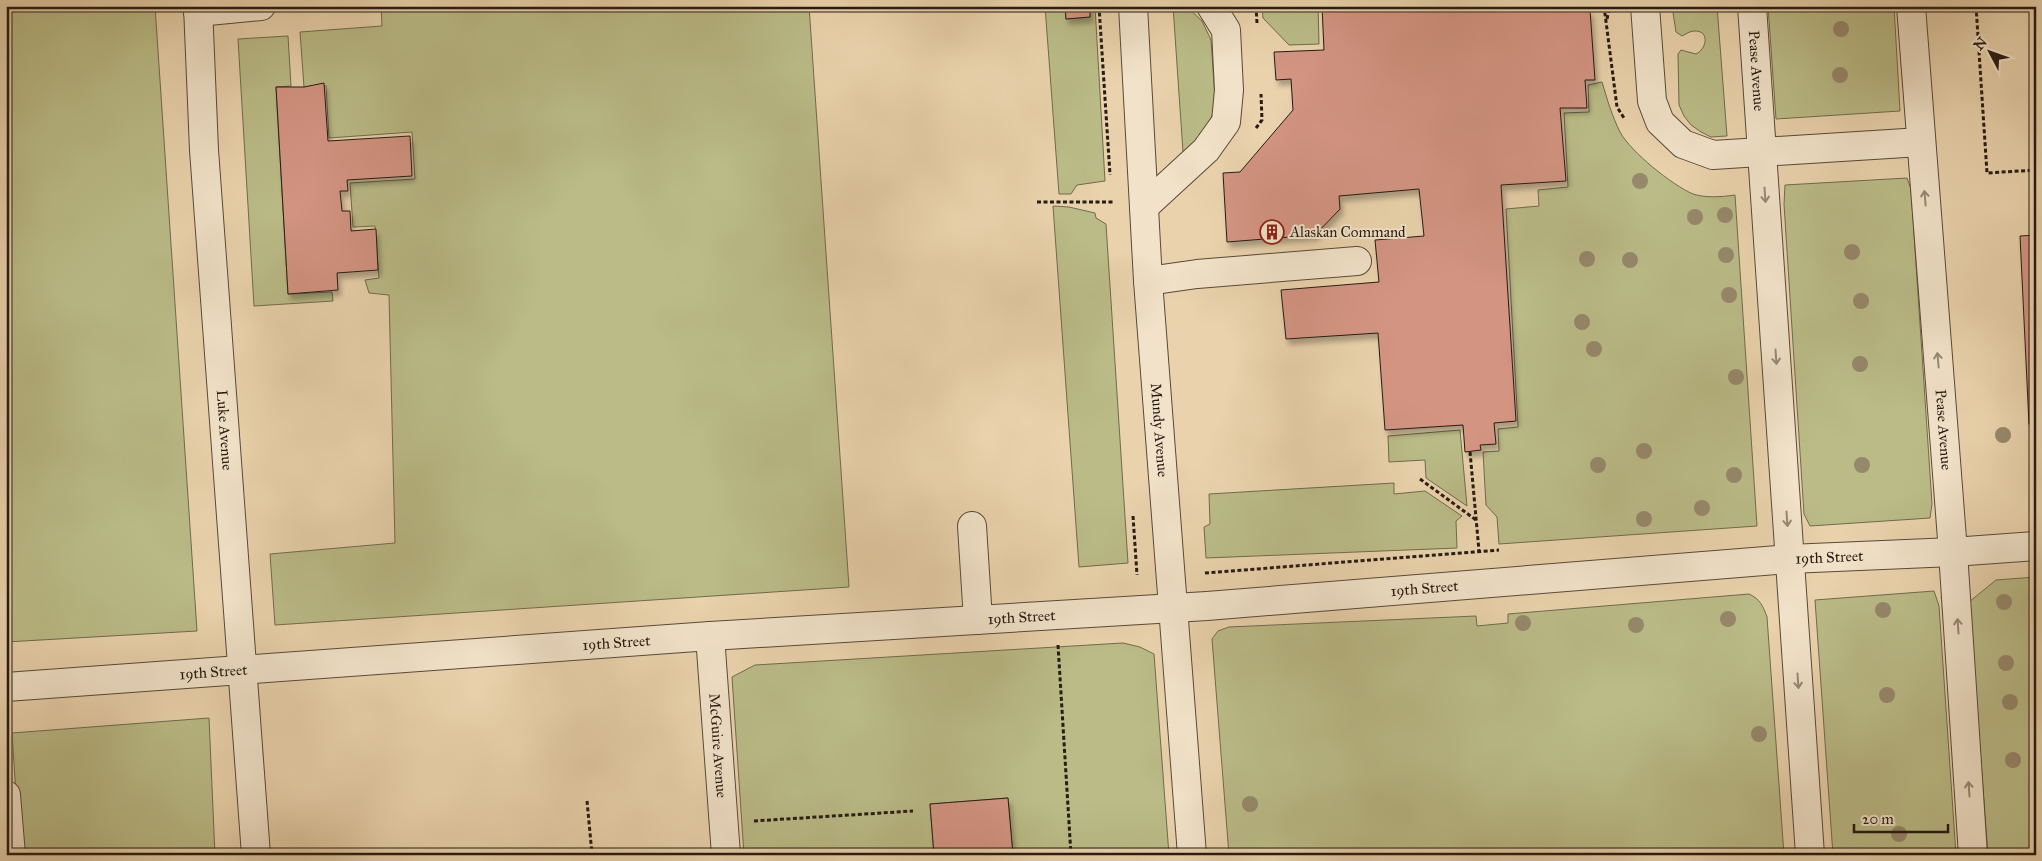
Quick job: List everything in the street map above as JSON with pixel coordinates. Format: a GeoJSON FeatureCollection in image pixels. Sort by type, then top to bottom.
{"type":"FeatureCollection","features":[{"type":"Feature","properties":{"kind":"street"},"geometry":{"type":"LineString","coordinates":[[198,9],[261,6]]}},
{"type":"Feature","properties":{"kind":"street","name":"Mundy Avenue"},"geometry":{"type":"LineString","coordinates":[[1133,6],[1148,281],[1192,855]]}},
{"type":"Feature","properties":{"kind":"street"},"geometry":{"type":"LineString","coordinates":[[1144,206],[1206,150],[1226,122],[1229,90],[1226,30],[1211,6]]}},
{"type":"Feature","properties":{"kind":"street"},"geometry":{"type":"LineString","coordinates":[[1646,6],[1652,101],[1660,122],[1683,144],[1713,155],[1921,142]]}},
{"type":"Feature","properties":{"kind":"street","name":"Pease Avenue"},"geometry":{"type":"LineString","coordinates":[[1752,6],[1810,855]]}},
{"type":"Feature","properties":{"kind":"street","name":"Pease Avenue"},"geometry":{"type":"LineString","coordinates":[[1911,6],[1953,552],[1973,855]]}},
{"type":"Feature","properties":{"kind":"street","name":"Luke Avenue"},"geometry":{"type":"LineString","coordinates":[[198,9],[204,150],[256,855]]}},
{"type":"Feature","properties":{"kind":"street"},"geometry":{"type":"LineString","coordinates":[[1148,281],[1197,274],[1357,261]]}},
{"type":"Feature","properties":{"kind":"street"},"geometry":{"type":"LineString","coordinates":[[972,526],[978,620]]}},
{"type":"Feature","properties":{"kind":"street","name":"19th Street"},"geometry":{"type":"LineString","coordinates":[[6,687],[710,636],[1172,608],[1789,559],[1953,552],[2036,546]]}},
{"type":"Feature","properties":{"kind":"street","name":"McGuire Avenue"},"geometry":{"type":"LineString","coordinates":[[710,636],[726,855]]}},
{"type":"Feature","properties":{"kind":"street"},"geometry":{"type":"LineString","coordinates":[[6,795],[11,855]]}},
{"type":"Feature","properties":{"kind":"path"},"geometry":{"type":"LineString","coordinates":[[1606,22],[1610,6]]}},
{"type":"Feature","properties":{"kind":"path"},"geometry":{"type":"LineString","coordinates":[[1976,6],[1988,173],[2036,170]]}},
{"type":"Feature","properties":{"kind":"path"},"geometry":{"type":"LineString","coordinates":[[1036,202],[1112,202]]}},
{"type":"Feature","properties":{"kind":"path"},"geometry":{"type":"LineString","coordinates":[[1470,452],[1479,551]]}},
{"type":"Feature","properties":{"kind":"path"},"geometry":{"type":"LineString","coordinates":[[1420,479],[1476,521]]}},
{"type":"Feature","properties":{"kind":"path"},"geometry":{"type":"LineString","coordinates":[[1057,642],[1071,855]]}},
{"type":"Feature","properties":{"kind":"path"},"geometry":{"type":"LineString","coordinates":[[588,801],[592,854]]}},
{"type":"Feature","properties":{"kind":"path"},"geometry":{"type":"LineString","coordinates":[[752,821],[913,811]]}},
{"type":"Feature","properties":{"kind":"green space"},"geometry":{"type":"Polygon","coordinates":[[[6,6],[155,6],[197,631],[6,642],[6,6]]]}},
{"type":"Feature","properties":{"kind":"green space"},"geometry":{"type":"Polygon","coordinates":[[[381,6],[809,6],[849,587],[275,625],[270,554],[395,543],[389,295],[369,293],[365,280],[379,278],[375,226],[353,227],[350,183],[415,179],[412,132],[329,138],[326,86],[304,87],[300,32],[382,26],[381,6]]]}},
{"type":"Feature","properties":{"kind":"green space"},"geometry":{"type":"Polygon","coordinates":[[[1045,6],[1065,6],[1066,19],[1090,17],[1090,6],[1095,6],[1105,181],[1077,185],[1071,194],[1059,194],[1045,6]]]}},
{"type":"Feature","properties":{"kind":"green space"},"geometry":{"type":"Polygon","coordinates":[[[1173,6],[1186,6],[1202,21],[1211,40],[1215,99],[1212,116],[1194,144],[1183,152],[1173,6]]]}},
{"type":"Feature","properties":{"kind":"green space"},"geometry":{"type":"Polygon","coordinates":[[[1262,6],[1318,6],[1319,44],[1289,45],[1263,18],[1262,6]]]}},
{"type":"Feature","properties":{"kind":"green space"},"geometry":{"type":"Polygon","coordinates":[[[1672,6],[1717,6],[1727,136],[1711,137],[1701,132],[1691,125],[1679,105],[1678,54],[1681,50],[1696,54],[1700,52],[1703,48],[1705,37],[1699,31],[1682,36],[1676,32],[1672,6]]]}},
{"type":"Feature","properties":{"kind":"green space"},"geometry":{"type":"Polygon","coordinates":[[[1768,6],[1894,6],[1900,111],[1776,119],[1768,6]]]}},
{"type":"Feature","properties":{"kind":"green space"},"geometry":{"type":"Polygon","coordinates":[[[288,36],[291,86],[276,87],[288,294],[332,292],[333,301],[254,306],[238,39],[288,36]]]}},
{"type":"Feature","properties":{"kind":"green space"},"geometry":{"type":"Polygon","coordinates":[[[1602,82],[1620,132],[1642,158],[1674,183],[1693,194],[1714,197],[1735,195],[1757,526],[1499,544],[1497,517],[1486,505],[1483,452],[1499,451],[1498,429],[1518,427],[1506,209],[1539,206],[1538,190],[1568,187],[1564,113],[1589,112],[1588,85],[1602,82]]]}},
{"type":"Feature","properties":{"kind":"green space"},"geometry":{"type":"Polygon","coordinates":[[[1907,178],[1911,189],[1932,504],[1930,518],[1810,526],[1804,514],[1784,204],[1785,185],[1907,178]]]}},
{"type":"Feature","properties":{"kind":"green space"},"geometry":{"type":"Polygon","coordinates":[[[1053,206],[1069,207],[1095,213],[1096,218],[1106,224],[1128,563],[1079,567],[1053,206]]]}},
{"type":"Feature","properties":{"kind":"green space"},"geometry":{"type":"Polygon","coordinates":[[[1460,430],[1467,506],[1426,478],[1425,460],[1389,462],[1388,436],[1460,430]]]}},
{"type":"Feature","properties":{"kind":"green space"},"geometry":{"type":"Polygon","coordinates":[[[1394,483],[1394,494],[1425,491],[1462,516],[1456,521],[1457,548],[1206,558],[1204,527],[1210,524],[1209,494],[1394,483]]]}},
{"type":"Feature","properties":{"kind":"green space"},"geometry":{"type":"Polygon","coordinates":[[[2036,577],[2036,855],[1988,855],[1969,602],[1996,580],[2036,577]]]}},
{"type":"Feature","properties":{"kind":"green space"},"geometry":{"type":"Polygon","coordinates":[[[1934,591],[1939,606],[1956,855],[1833,855],[1815,600],[1934,591]]]}},
{"type":"Feature","properties":{"kind":"green space"},"geometry":{"type":"Polygon","coordinates":[[[1749,594],[1761,603],[1767,617],[1784,855],[1229,855],[1212,639],[1218,631],[1229,627],[1476,616],[1477,626],[1508,623],[1508,614],[1749,594]]]}},
{"type":"Feature","properties":{"kind":"green space"},"geometry":{"type":"Polygon","coordinates":[[[1123,643],[1140,647],[1154,654],[1169,855],[1013,855],[1008,798],[930,804],[934,855],[744,855],[732,677],[755,665],[1123,643]]]}},
{"type":"Feature","properties":{"kind":"green space"},"geometry":{"type":"Polygon","coordinates":[[[209,718],[215,855],[20,855],[12,733],[209,718]]]}},
{"type":"Feature","properties":{"kind":"building"},"geometry":{"type":"Polygon","coordinates":[[[1065,6],[1090,6],[1090,17],[1066,19],[1065,6]]]}},
{"type":"Feature","properties":{"kind":"building","name":"Alaskan Command"},"geometry":{"type":"Polygon","coordinates":[[[1322,6],[1579,6],[1579,10],[1590,10],[1595,80],[1585,80],[1587,108],[1560,108],[1566,181],[1501,185],[1516,421],[1494,423],[1496,444],[1480,445],[1481,450],[1465,452],[1463,425],[1385,430],[1378,333],[1286,339],[1281,290],[1379,282],[1375,240],[1424,236],[1419,189],[1339,196],[1340,209],[1315,235],[1227,242],[1223,173],[1240,172],[1293,110],[1291,79],[1276,80],[1274,52],[1324,50],[1322,6]]]}},
{"type":"Feature","properties":{"kind":"building"},"geometry":{"type":"Polygon","coordinates":[[[324,83],[328,141],[410,136],[412,176],[347,180],[348,191],[340,191],[342,211],[350,211],[351,231],[376,229],[378,270],[337,273],[338,290],[288,294],[276,87],[304,87],[324,83]]]}},
{"type":"Feature","properties":{"kind":"building"},"geometry":{"type":"Polygon","coordinates":[[[2036,235],[2036,423],[2029,424],[2020,236],[2036,235]]]}},
{"type":"Feature","properties":{"kind":"building"},"geometry":{"type":"Polygon","coordinates":[[[1008,798],[1013,855],[934,855],[930,804],[1008,798]]]}},
{"type":"Feature","properties":{"kind":"place","name":"Alaskan Command"},"geometry":{"type":"Point","coordinates":[1272,232]}}]}
